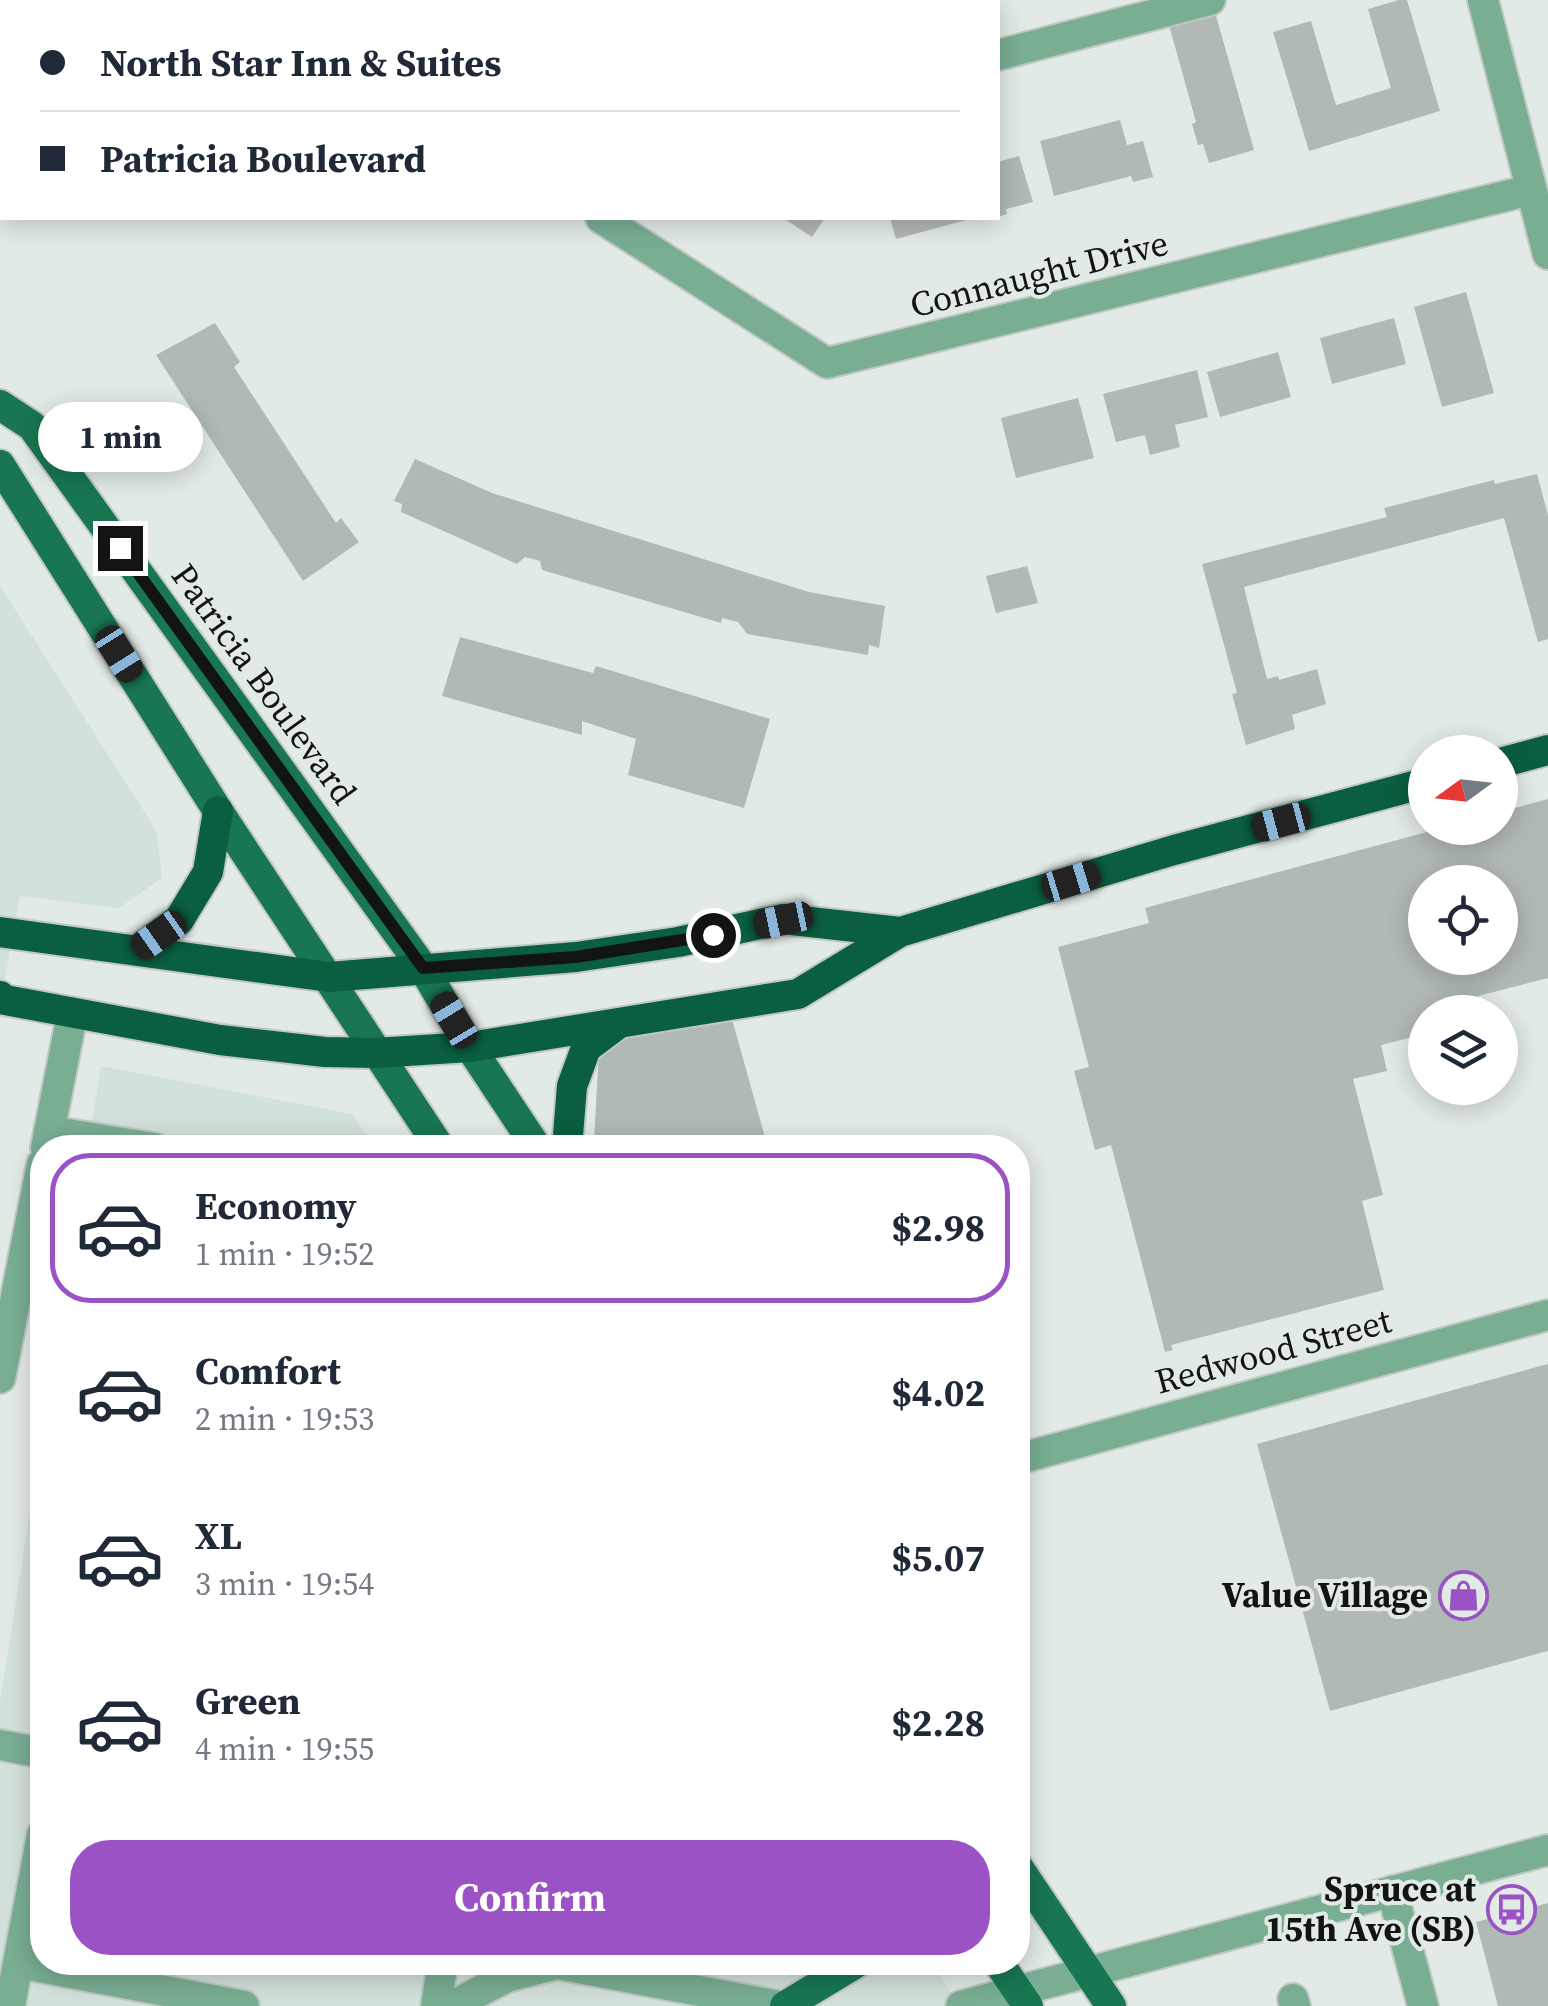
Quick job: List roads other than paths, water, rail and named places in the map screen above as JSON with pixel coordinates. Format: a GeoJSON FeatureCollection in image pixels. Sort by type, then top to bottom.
{"type":"FeatureCollection","features":[{"type":"Feature","properties":{"kind":"highway"},"geometry":{"type":"LineString","coordinates":[[1518,758],[1548,750]]}},
{"type":"Feature","properties":{"kind":"highway"},"geometry":{"type":"LineString","coordinates":[[0,996],[72,1015],[220,1040],[325,1052],[470,1047],[798,994],[900,932],[1174,850],[1408,788]]}},
{"type":"Feature","properties":{"kind":"highway"},"geometry":{"type":"LineString","coordinates":[[138,949],[179,920],[208,872],[218,811]]}},
{"type":"Feature","properties":{"kind":"highway"},"geometry":{"type":"LineString","coordinates":[[0,932],[329,976],[593,954],[678,942],[783,920],[900,932]]}},
{"type":"Feature","properties":{"kind":"highway"},"geometry":{"type":"LineString","coordinates":[[567,1135],[572,1086],[586,1048],[620,1023]]}},
{"type":"Feature","properties":{"kind":"main road","name":"Patricia Boulevard"},"geometry":{"type":"LineString","coordinates":[[0,405],[32,426],[423,968],[528,1135]]}},
{"type":"Feature","properties":{"kind":"main road"},"geometry":{"type":"LineString","coordinates":[[0,465],[218,811],[431,1135]]}},
{"type":"Feature","properties":{"kind":"main road"},"geometry":{"type":"LineString","coordinates":[[1030,1886],[1111,2006]]}},
{"type":"Feature","properties":{"kind":"main road"},"geometry":{"type":"LineString","coordinates":[[782,2006],[836,1975]]}},
{"type":"Feature","properties":{"kind":"main road"},"geometry":{"type":"LineString","coordinates":[[1007,1975],[1023,1998]]}},
{"type":"Feature","properties":{"kind":"street"},"geometry":{"type":"LineString","coordinates":[[1000,53],[1210,0]]}},
{"type":"Feature","properties":{"kind":"street"},"geometry":{"type":"LineString","coordinates":[[1482,0],[1548,254]]}},
{"type":"Feature","properties":{"kind":"street","name":"Connaught Drive"},"geometry":{"type":"LineString","coordinates":[[604,220],[827,363],[1530,190]]}},
{"type":"Feature","properties":{"kind":"street"},"geometry":{"type":"LineString","coordinates":[[48,1135],[72,1015]]}},
{"type":"Feature","properties":{"kind":"street"},"geometry":{"type":"LineString","coordinates":[[0,1378],[30,1225]]}},
{"type":"Feature","properties":{"kind":"street","name":"Redwood Street"},"geometry":{"type":"LineString","coordinates":[[1030,1456],[1548,1315]]}},
{"type":"Feature","properties":{"kind":"street"},"geometry":{"type":"LineString","coordinates":[[0,1745],[30,1751]]}},
{"type":"Feature","properties":{"kind":"street"},"geometry":{"type":"LineString","coordinates":[[961,2006],[1023,1998],[1088,1971],[1548,1850]]}},
{"type":"Feature","properties":{"kind":"street"},"geometry":{"type":"LineString","coordinates":[[1392,1891],[1423,2006]]}},
{"type":"Feature","properties":{"kind":"street"},"geometry":{"type":"LineString","coordinates":[[10,2006],[30,1900]]}},
{"type":"Feature","properties":{"kind":"street"},"geometry":{"type":"LineString","coordinates":[[18,1964],[30,1966]]}},
{"type":"Feature","properties":{"kind":"street"},"geometry":{"type":"LineString","coordinates":[[77,1975],[244,2006]]}},
{"type":"Feature","properties":{"kind":"street"},"geometry":{"type":"LineString","coordinates":[[436,2006],[442,1975]]}},
{"type":"Feature","properties":{"kind":"street"},"geometry":{"type":"LineString","coordinates":[[452,2006],[515,1975]]}},
{"type":"Feature","properties":{"kind":"street"},"geometry":{"type":"LineString","coordinates":[[591,1975],[650,1994],[782,2006]]}},
{"type":"Feature","properties":{"kind":"place","name":"Value Village"},"geometry":{"type":"Point","coordinates":[1463,1595]}},
{"type":"Feature","properties":{"kind":"place","name":"Spruce at 15th Ave (SB)"},"geometry":{"type":"Point","coordinates":[1511,1909]}}]}
